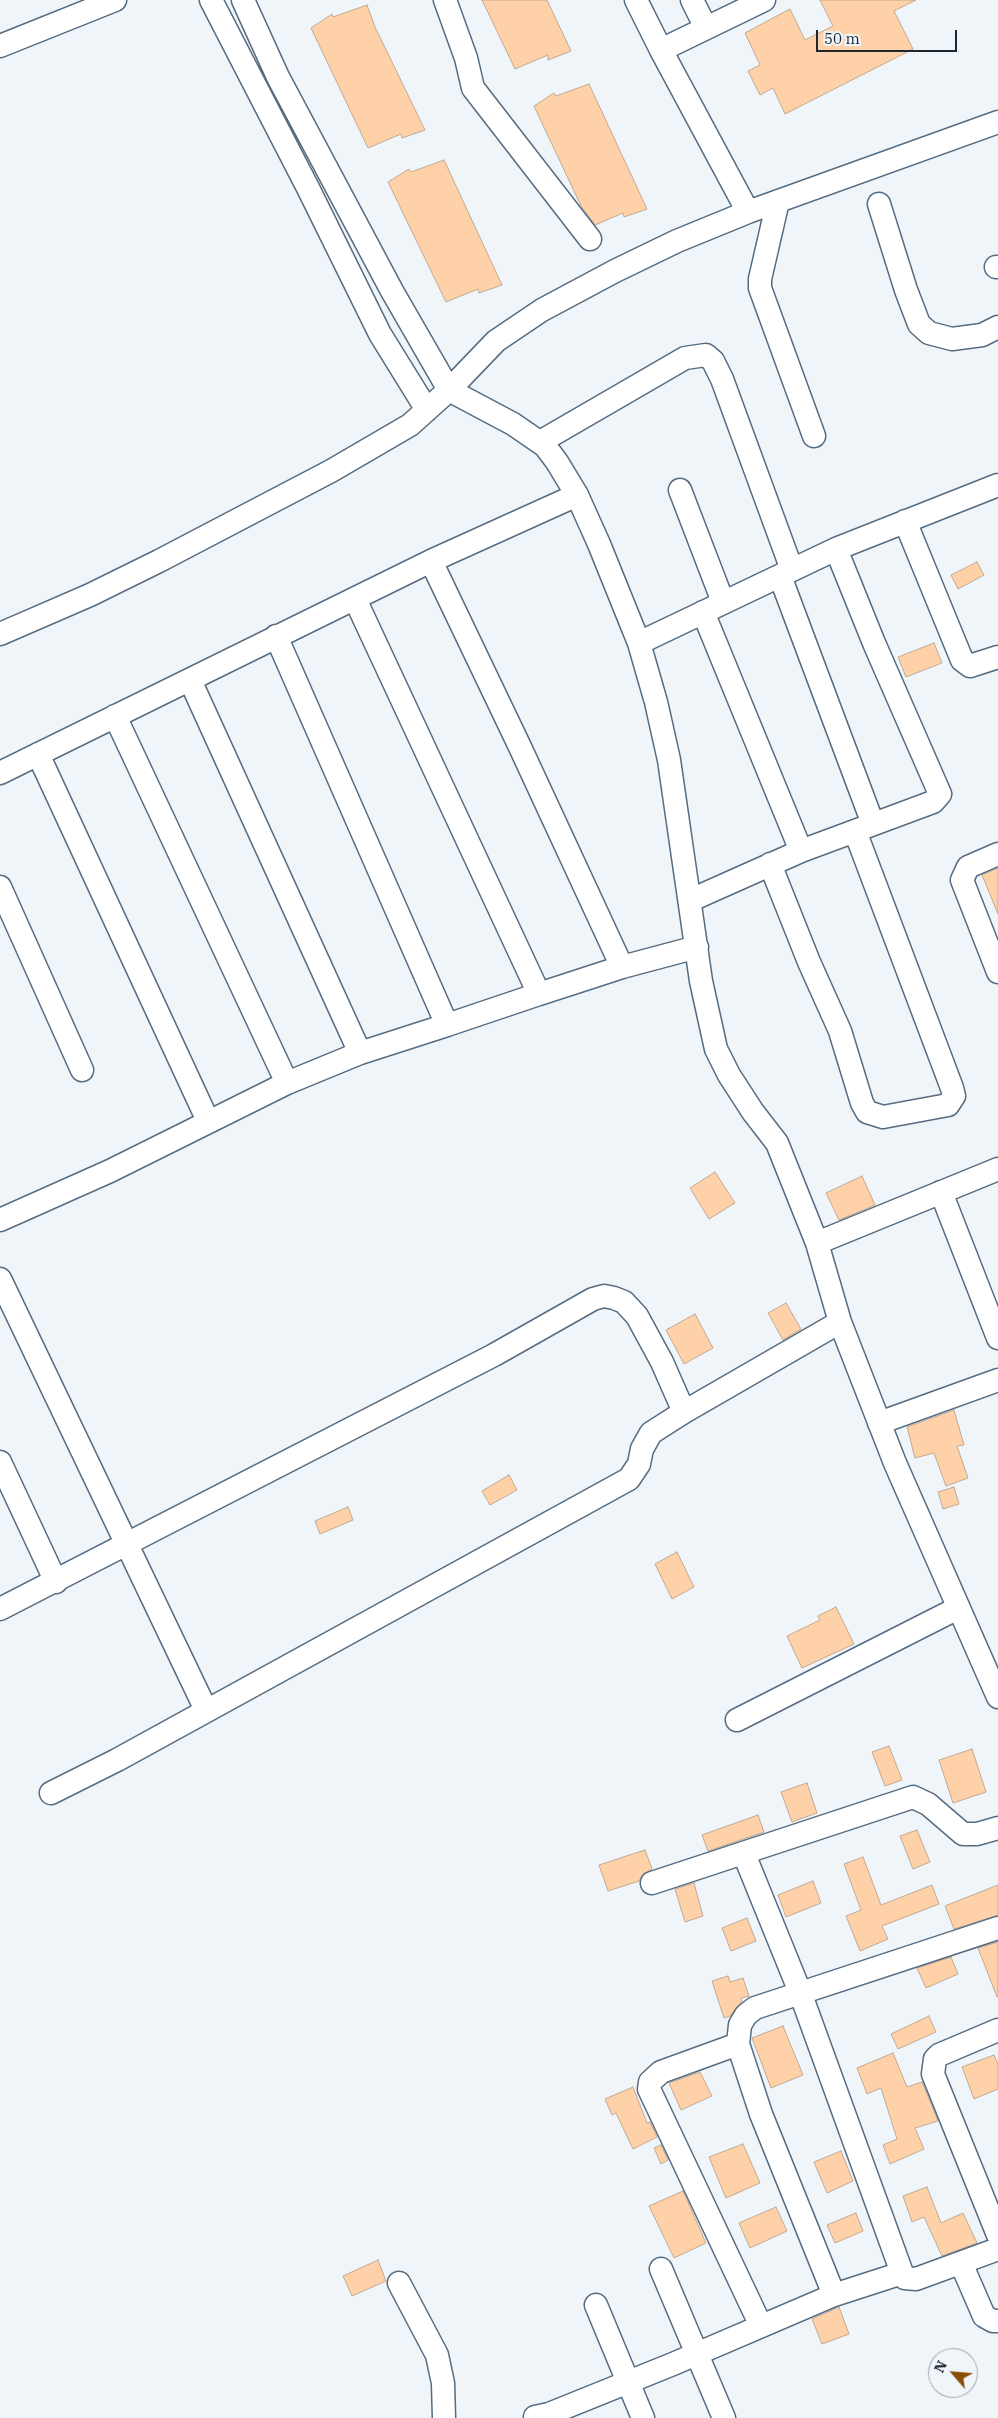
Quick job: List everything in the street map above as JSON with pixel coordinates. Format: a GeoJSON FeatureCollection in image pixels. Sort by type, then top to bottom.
{"type":"FeatureCollection","features":[{"type":"Feature","properties":{"kind":"street"},"geometry":{"type":"LineString","coordinates":[[0,46],[115,0]]}},
{"type":"Feature","properties":{"kind":"street"},"geometry":{"type":"LineString","coordinates":[[211,0],[309,190],[380,334],[427,410]]}},
{"type":"Feature","properties":{"kind":"street"},"geometry":{"type":"LineString","coordinates":[[242,0],[287,94],[392,291],[449,390],[513,424],[540,442],[557,462],[577,496],[599,544],[639,643],[656,702],[669,760],[691,900],[701,981],[716,1049],[729,1075],[753,1112],[777,1143],[817,1243],[840,1322],[879,1422],[998,1697]]}},
{"type":"Feature","properties":{"kind":"street"},"geometry":{"type":"LineString","coordinates":[[445,0],[466,58],[473,88],[590,239]]}},
{"type":"Feature","properties":{"kind":"street"},"geometry":{"type":"LineString","coordinates":[[636,0],[748,212]]}},
{"type":"Feature","properties":{"kind":"street"},"geometry":{"type":"LineString","coordinates":[[692,0],[706,28]]}},
{"type":"Feature","properties":{"kind":"street"},"geometry":{"type":"LineString","coordinates":[[661,50],[764,0]]}},
{"type":"Feature","properties":{"kind":"street"},"geometry":{"type":"LineString","coordinates":[[0,634],[90,595],[159,561],[355,458],[410,425],[449,390],[496,341],[542,310],[624,266],[677,241],[748,212],[998,122]]}},
{"type":"Feature","properties":{"kind":"street"},"geometry":{"type":"LineString","coordinates":[[778,201],[760,279],[760,288],[814,436]]}},
{"type":"Feature","properties":{"kind":"street"},"geometry":{"type":"LineString","coordinates":[[879,204],[906,290],[919,324],[929,333],[952,339],[982,335],[998,327]]}},
{"type":"Feature","properties":{"kind":"street"},"geometry":{"type":"LineString","coordinates":[[540,442],[685,358],[706,355],[713,361],[722,379],[786,573],[864,827],[952,1088],[954,1096],[948,1105],[883,1117],[868,1112],[862,1103],[840,1031],[802,946],[770,864]]}},
{"type":"Feature","properties":{"kind":"street"},"geometry":{"type":"LineString","coordinates":[[639,643],[836,549],[998,485]]}},
{"type":"Feature","properties":{"kind":"street"},"geometry":{"type":"LineString","coordinates":[[680,490],[713,607],[801,851]]}},
{"type":"Feature","properties":{"kind":"street"},"geometry":{"type":"LineString","coordinates":[[0,773],[431,561],[577,496]]}},
{"type":"Feature","properties":{"kind":"street"},"geometry":{"type":"LineString","coordinates":[[905,521],[962,660],[970,666],[998,657]]}},
{"type":"Feature","properties":{"kind":"street"},"geometry":{"type":"LineString","coordinates":[[691,900],[801,851],[933,802],[940,794],[874,643],[836,549]]}},
{"type":"Feature","properties":{"kind":"street"},"geometry":{"type":"LineString","coordinates":[[431,561],[622,967]]}},
{"type":"Feature","properties":{"kind":"street"},"geometry":{"type":"LineString","coordinates":[[355,599],[539,994]]}},
{"type":"Feature","properties":{"kind":"street"},"geometry":{"type":"LineString","coordinates":[[276,636],[447,1025]]}},
{"type":"Feature","properties":{"kind":"street"},"geometry":{"type":"LineString","coordinates":[[190,680],[360,1052]]}},
{"type":"Feature","properties":{"kind":"street"},"geometry":{"type":"LineString","coordinates":[[115,716],[287,1083]]}},
{"type":"Feature","properties":{"kind":"street"},"geometry":{"type":"LineString","coordinates":[[38,754],[208,1121]]}},
{"type":"Feature","properties":{"kind":"street"},"geometry":{"type":"LineString","coordinates":[[998,854],[968,867],[962,880],[998,972]]}},
{"type":"Feature","properties":{"kind":"street"},"geometry":{"type":"LineString","coordinates":[[0,887],[82,1070]]}},
{"type":"Feature","properties":{"kind":"street"},"geometry":{"type":"LineString","coordinates":[[0,1220],[110,1171],[287,1083],[360,1052],[622,967],[697,947]]}},
{"type":"Feature","properties":{"kind":"street"},"geometry":{"type":"LineString","coordinates":[[817,1243],[998,1169]]}},
{"type":"Feature","properties":{"kind":"street"},"geometry":{"type":"LineString","coordinates":[[941,1192],[998,1338]]}},
{"type":"Feature","properties":{"kind":"street"},"geometry":{"type":"LineString","coordinates":[[0,1278],[57,1402],[128,1543],[206,1710]]}},
{"type":"Feature","properties":{"kind":"street"},"geometry":{"type":"LineString","coordinates":[[0,1609],[494,1356],[593,1298],[604,1296],[624,1302],[637,1316],[684,1412]]}},
{"type":"Feature","properties":{"kind":"street"},"geometry":{"type":"LineString","coordinates":[[52,1794],[118,1760],[629,1479],[640,1464],[642,1448],[651,1434],[684,1412],[840,1322]]}},
{"type":"Feature","properties":{"kind":"street"},"geometry":{"type":"LineString","coordinates":[[879,1422],[998,1380]]}},
{"type":"Feature","properties":{"kind":"street"},"geometry":{"type":"LineString","coordinates":[[0,1462],[56,1582]]}},
{"type":"Feature","properties":{"kind":"street"},"geometry":{"type":"LineString","coordinates":[[737,1720],[958,1608]]}},
{"type":"Feature","properties":{"kind":"street"},"geometry":{"type":"LineString","coordinates":[[652,1883],[913,1797],[928,1804],[963,1834],[977,1834],[998,1828]]}},
{"type":"Feature","properties":{"kind":"street"},"geometry":{"type":"LineString","coordinates":[[744,1854],[800,1992],[905,2278],[916,2279],[998,2249]]}},
{"type":"Feature","properties":{"kind":"street"},"geometry":{"type":"LineString","coordinates":[[834,2296],[761,2114],[738,2044],[740,2025],[746,2015],[755,2008],[998,1928]]}},
{"type":"Feature","properties":{"kind":"street"},"geometry":{"type":"LineString","coordinates":[[998,2030],[939,2055],[936,2059],[933,2074],[998,2235]]}},
{"type":"Feature","properties":{"kind":"street"},"geometry":{"type":"LineString","coordinates":[[738,2044],[661,2072],[650,2082],[649,2089],[761,2326]]}},
{"type":"Feature","properties":{"kind":"street"},"geometry":{"type":"LineString","coordinates":[[961,2263],[984,2316],[993,2321],[998,2321]]}},
{"type":"Feature","properties":{"kind":"street"},"geometry":{"type":"LineString","coordinates":[[661,2269],[724,2418]]}},
{"type":"Feature","properties":{"kind":"street"},"geometry":{"type":"LineString","coordinates":[[535,2417],[563,2413],[627,2382],[761,2326],[834,2296],[902,2273]]}},
{"type":"Feature","properties":{"kind":"street"},"geometry":{"type":"LineString","coordinates":[[399,2283],[437,2355],[443,2383],[444,2418]]}},
{"type":"Feature","properties":{"kind":"street"},"geometry":{"type":"LineString","coordinates":[[596,2305],[643,2418]]}},
{"type":"Feature","properties":{"kind":"building"},"geometry":{"type":"Polygon","coordinates":[[[482,0],[547,0],[571,51],[548,60],[548,55],[515,69],[482,0]]]}},
{"type":"Feature","properties":{"kind":"building"},"geometry":{"type":"Polygon","coordinates":[[[820,0],[916,0],[894,11],[913,49],[785,114],[773,88],[760,95],[748,71],[760,65],[745,33],[790,9],[805,40],[833,26],[820,0]]]}},
{"type":"Feature","properties":{"kind":"building"},"geometry":{"type":"Polygon","coordinates":[[[367,5],[375,27],[425,130],[402,138],[401,134],[368,148],[311,28],[332,14],[333,17],[367,5]]]}},
{"type":"Feature","properties":{"kind":"building"},"geometry":{"type":"Polygon","coordinates":[[[589,84],[647,209],[624,217],[623,213],[595,225],[581,206],[534,106],[554,93],[556,96],[589,84]]]}},
{"type":"Feature","properties":{"kind":"building"},"geometry":{"type":"Polygon","coordinates":[[[444,160],[502,285],[479,293],[478,289],[446,302],[388,182],[409,169],[411,172],[444,160]]]}},
{"type":"Feature","properties":{"kind":"building"},"geometry":{"type":"Polygon","coordinates":[[[977,562],[984,575],[958,589],[951,575],[977,562]]]}},
{"type":"Feature","properties":{"kind":"building"},"geometry":{"type":"Polygon","coordinates":[[[934,643],[942,663],[906,677],[898,657],[934,643]]]}},
{"type":"Feature","properties":{"kind":"building"},"geometry":{"type":"Polygon","coordinates":[[[998,868],[998,914],[982,875],[998,868]]]}},
{"type":"Feature","properties":{"kind":"building"},"geometry":{"type":"Polygon","coordinates":[[[715,1172],[735,1203],[709,1219],[690,1188],[715,1172]]]}},
{"type":"Feature","properties":{"kind":"building"},"geometry":{"type":"Polygon","coordinates":[[[862,1176],[875,1205],[839,1220],[826,1193],[862,1176]]]}},
{"type":"Feature","properties":{"kind":"building"},"geometry":{"type":"Polygon","coordinates":[[[786,1303],[801,1329],[783,1340],[768,1313],[786,1303]]]}},
{"type":"Feature","properties":{"kind":"building"},"geometry":{"type":"Polygon","coordinates":[[[695,1314],[713,1348],[684,1364],[666,1330],[695,1314]]]}},
{"type":"Feature","properties":{"kind":"building"},"geometry":{"type":"Polygon","coordinates":[[[954,1410],[964,1445],[957,1446],[968,1478],[946,1486],[934,1453],[915,1458],[907,1427],[954,1410]]]}},
{"type":"Feature","properties":{"kind":"building"},"geometry":{"type":"Polygon","coordinates":[[[509,1475],[517,1490],[490,1505],[482,1491],[509,1475]]]}},
{"type":"Feature","properties":{"kind":"building"},"geometry":{"type":"Polygon","coordinates":[[[954,1487],[959,1504],[943,1509],[938,1492],[954,1487]]]}},
{"type":"Feature","properties":{"kind":"building"},"geometry":{"type":"Polygon","coordinates":[[[348,1507],[353,1520],[320,1534],[315,1521],[348,1507]]]}},
{"type":"Feature","properties":{"kind":"building"},"geometry":{"type":"Polygon","coordinates":[[[677,1552],[694,1587],[672,1599],[655,1564],[677,1552]]]}},
{"type":"Feature","properties":{"kind":"building"},"geometry":{"type":"Polygon","coordinates":[[[836,1607],[854,1644],[802,1668],[787,1636],[820,1620],[818,1616],[836,1607]]]}},
{"type":"Feature","properties":{"kind":"building"},"geometry":{"type":"Polygon","coordinates":[[[889,1746],[902,1780],[885,1786],[872,1752],[889,1746]]]}},
{"type":"Feature","properties":{"kind":"building"},"geometry":{"type":"Polygon","coordinates":[[[972,1749],[986,1792],[953,1803],[939,1760],[972,1749]]]}},
{"type":"Feature","properties":{"kind":"building"},"geometry":{"type":"Polygon","coordinates":[[[807,1783],[817,1813],[792,1822],[781,1792],[807,1783]]]}},
{"type":"Feature","properties":{"kind":"building"},"geometry":{"type":"Polygon","coordinates":[[[758,1815],[764,1832],[708,1851],[702,1835],[758,1815]]]}},
{"type":"Feature","properties":{"kind":"building"},"geometry":{"type":"Polygon","coordinates":[[[917,1830],[930,1862],[913,1869],[900,1836],[917,1830]]]}},
{"type":"Feature","properties":{"kind":"building"},"geometry":{"type":"Polygon","coordinates":[[[645,1850],[652,1869],[643,1874],[639,1881],[608,1891],[599,1865],[645,1850]]]}},
{"type":"Feature","properties":{"kind":"building"},"geometry":{"type":"Polygon","coordinates":[[[863,1857],[881,1905],[932,1885],[939,1904],[882,1926],[888,1939],[860,1951],[846,1916],[861,1910],[844,1864],[863,1857]]]}},
{"type":"Feature","properties":{"kind":"building"},"geometry":{"type":"Polygon","coordinates":[[[813,1881],[821,1903],[786,1917],[778,1895],[813,1881]]]}},
{"type":"Feature","properties":{"kind":"building"},"geometry":{"type":"Polygon","coordinates":[[[694,1883],[703,1916],[685,1922],[675,1889],[694,1883]]]}},
{"type":"Feature","properties":{"kind":"building"},"geometry":{"type":"Polygon","coordinates":[[[998,1885],[998,1915],[954,1929],[945,1906],[998,1885]]]}},
{"type":"Feature","properties":{"kind":"building"},"geometry":{"type":"Polygon","coordinates":[[[747,1918],[756,1941],[731,1951],[722,1928],[747,1918]]]}},
{"type":"Feature","properties":{"kind":"building"},"geometry":{"type":"Polygon","coordinates":[[[998,1942],[998,1997],[997,1997],[978,1948],[998,1942]]]}},
{"type":"Feature","properties":{"kind":"building"},"geometry":{"type":"Polygon","coordinates":[[[951,1957],[958,1974],[926,1988],[917,1968],[951,1957]]]}},
{"type":"Feature","properties":{"kind":"building"},"geometry":{"type":"Polygon","coordinates":[[[728,1976],[730,1982],[743,1978],[749,1996],[741,1998],[742,2001],[730,2016],[724,2018],[712,1981],[728,1976]]]}},
{"type":"Feature","properties":{"kind":"building"},"geometry":{"type":"Polygon","coordinates":[[[929,2016],[936,2032],[898,2049],[891,2034],[929,2016]]]}},
{"type":"Feature","properties":{"kind":"building"},"geometry":{"type":"Polygon","coordinates":[[[783,2026],[803,2075],[771,2088],[752,2038],[783,2026]]]}},
{"type":"Feature","properties":{"kind":"building"},"geometry":{"type":"Polygon","coordinates":[[[893,2053],[907,2087],[922,2082],[938,2121],[915,2128],[924,2149],[890,2164],[883,2145],[897,2139],[881,2088],[867,2094],[857,2068],[893,2053]]]}},
{"type":"Feature","properties":{"kind":"building"},"geometry":{"type":"Polygon","coordinates":[[[994,2055],[998,2064],[998,2089],[974,2099],[962,2067],[994,2055]]]}},
{"type":"Feature","properties":{"kind":"building"},"geometry":{"type":"Polygon","coordinates":[[[700,2072],[712,2096],[681,2110],[669,2083],[700,2072]]]}},
{"type":"Feature","properties":{"kind":"building"},"geometry":{"type":"Polygon","coordinates":[[[633,2087],[647,2123],[650,2122],[657,2137],[633,2149],[616,2113],[612,2115],[605,2099],[633,2087]]]}},
{"type":"Feature","properties":{"kind":"building"},"geometry":{"type":"Polygon","coordinates":[[[743,2144],[760,2183],[726,2198],[709,2157],[743,2144]]]}},
{"type":"Feature","properties":{"kind":"building"},"geometry":{"type":"Polygon","coordinates":[[[661,2145],[668,2160],[661,2164],[654,2148],[661,2145]]]}},
{"type":"Feature","properties":{"kind":"building"},"geometry":{"type":"Polygon","coordinates":[[[841,2151],[853,2181],[827,2193],[814,2162],[841,2151]]]}},
{"type":"Feature","properties":{"kind":"building"},"geometry":{"type":"Polygon","coordinates":[[[927,2187],[941,2223],[963,2213],[977,2243],[942,2256],[924,2217],[912,2222],[903,2196],[927,2187]]]}},
{"type":"Feature","properties":{"kind":"building"},"geometry":{"type":"Polygon","coordinates":[[[683,2191],[706,2243],[674,2258],[649,2206],[683,2191]]]}},
{"type":"Feature","properties":{"kind":"building"},"geometry":{"type":"Polygon","coordinates":[[[776,2207],[787,2231],[750,2248],[739,2223],[776,2207]]]}},
{"type":"Feature","properties":{"kind":"building"},"geometry":{"type":"Polygon","coordinates":[[[856,2213],[863,2231],[835,2243],[827,2225],[856,2213]]]}},
{"type":"Feature","properties":{"kind":"building"},"geometry":{"type":"Polygon","coordinates":[[[378,2260],[386,2281],[352,2296],[343,2276],[378,2260]]]}},
{"type":"Feature","properties":{"kind":"building"},"geometry":{"type":"Polygon","coordinates":[[[839,2307],[849,2334],[822,2344],[812,2319],[839,2307]]]}}]}
